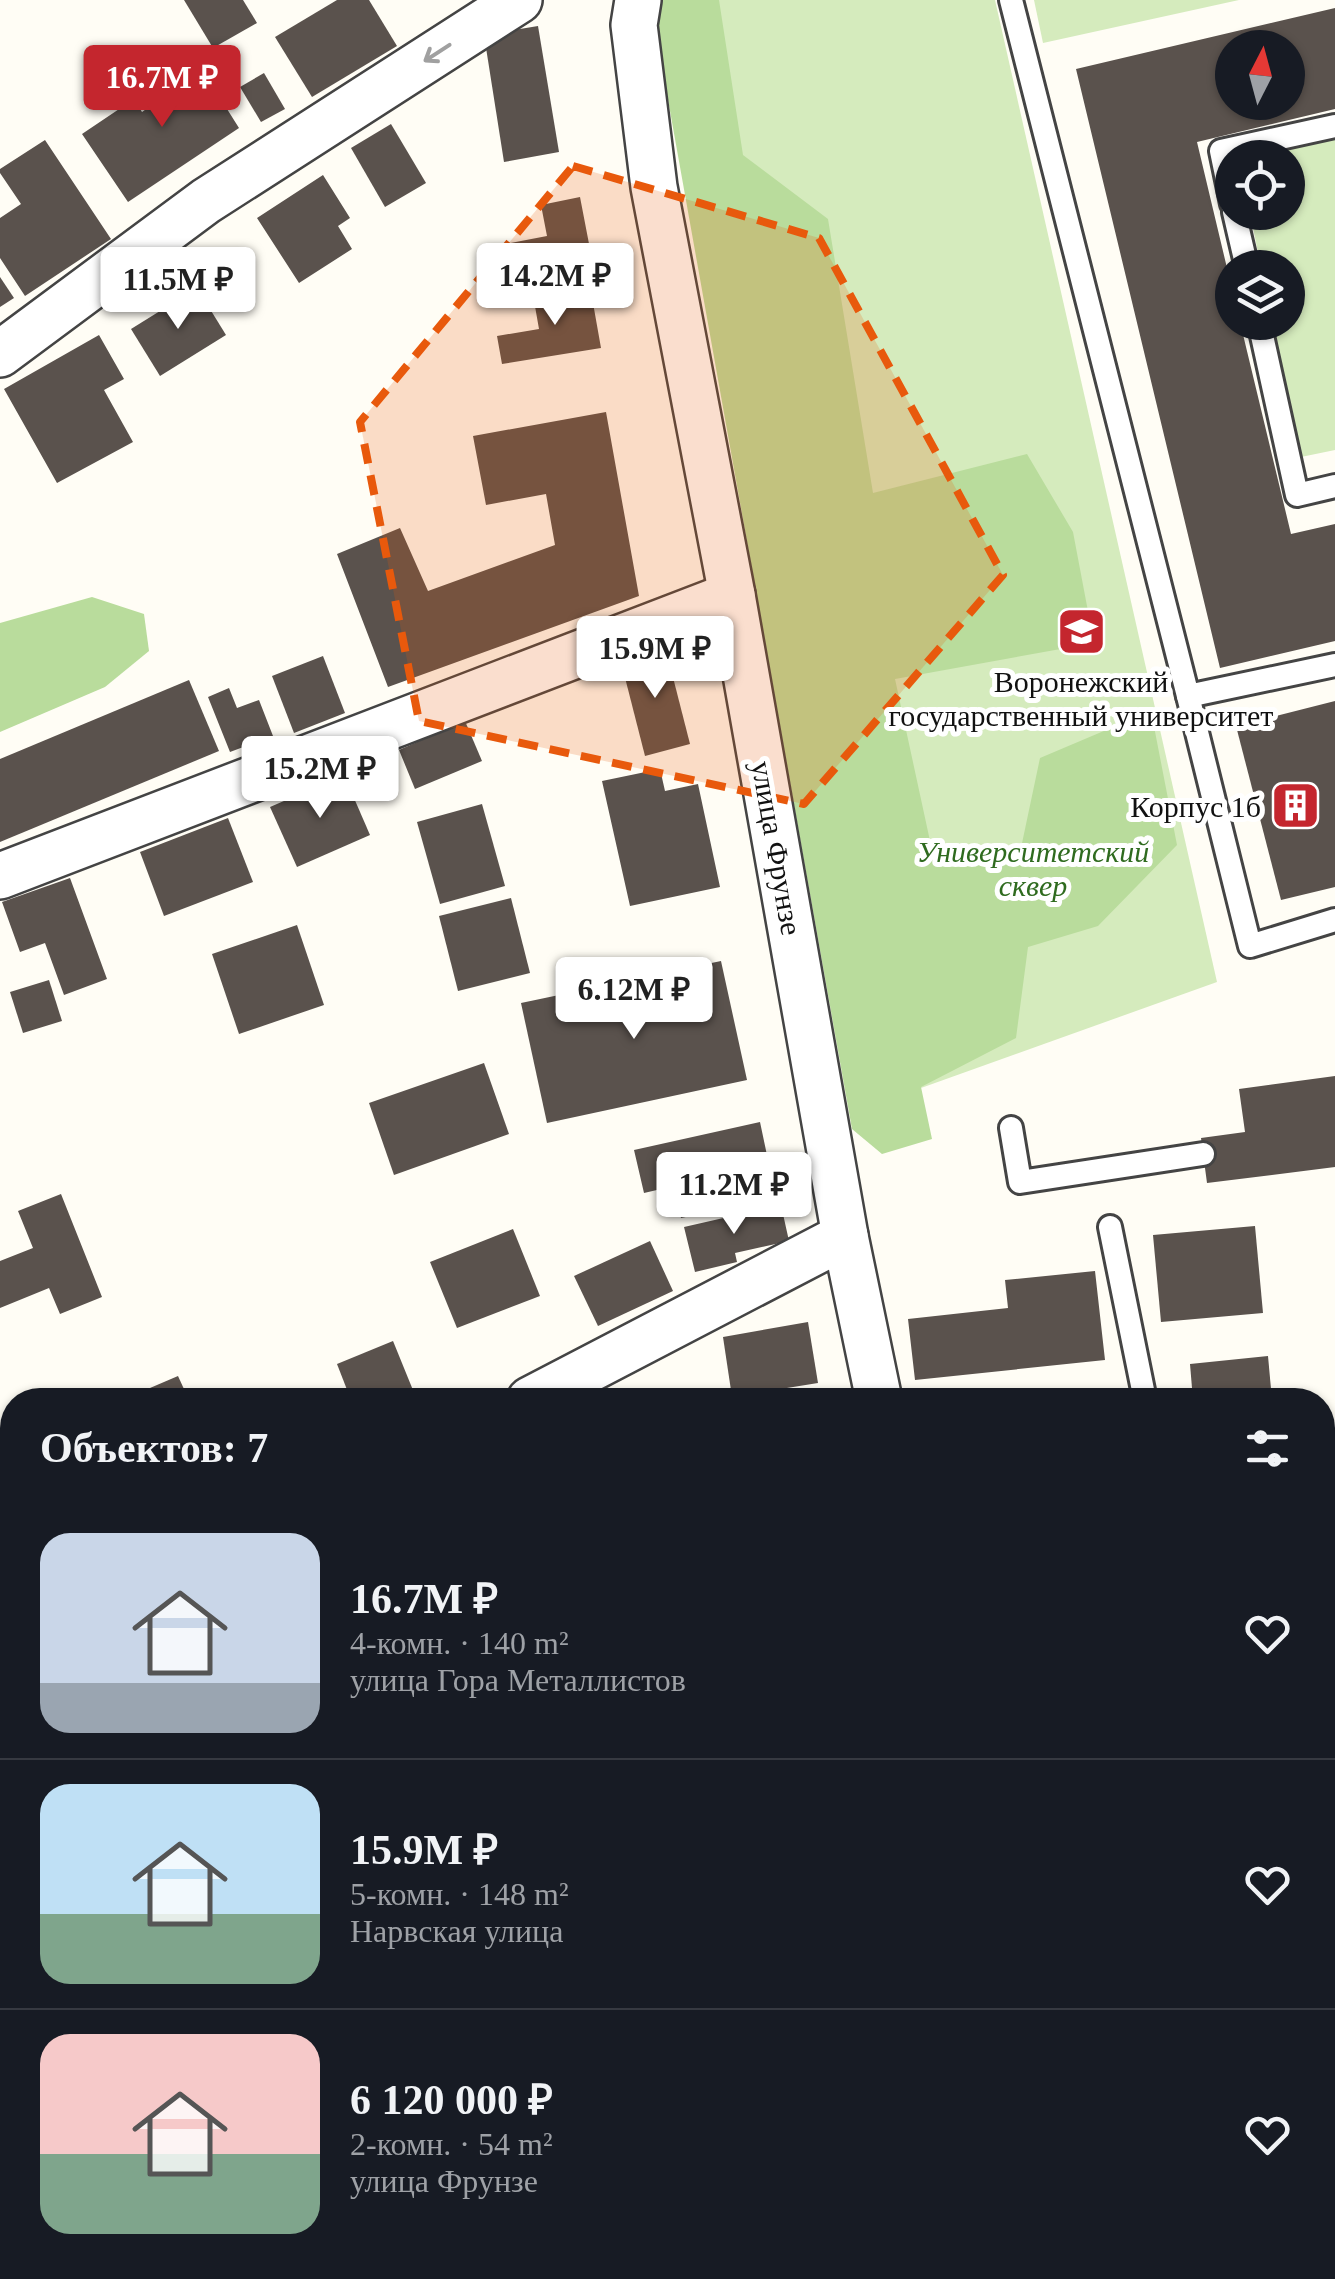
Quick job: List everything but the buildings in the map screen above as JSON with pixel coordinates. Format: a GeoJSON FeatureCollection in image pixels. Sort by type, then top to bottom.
{"type":"FeatureCollection","features":[{"type":"Feature","properties":{"kind":"street"},"geometry":{"type":"LineString","coordinates":[[0,354],[206,201],[519,0]]}},
{"type":"Feature","properties":{"kind":"street","name":"улица Фрунзе"},"geometry":{"type":"LineString","coordinates":[[638,0],[634,25],[654,187],[732,595],[845,1236],[877,1388]]}},
{"type":"Feature","properties":{"kind":"street"},"geometry":{"type":"LineString","coordinates":[[0,876],[732,595]]}},
{"type":"Feature","properties":{"kind":"street"},"geometry":{"type":"LineString","coordinates":[[553,1388],[845,1236]]}},
{"type":"Feature","properties":{"kind":"lane"},"geometry":{"type":"LineString","coordinates":[[1011,0],[1250,946],[1335,920]]}},
{"type":"Feature","properties":{"kind":"lane"},"geometry":{"type":"LineString","coordinates":[[1271,140],[1335,126]]}},
{"type":"Feature","properties":{"kind":"lane"},"geometry":{"type":"LineString","coordinates":[[1263,340],[1298,495],[1335,486]]}},
{"type":"Feature","properties":{"kind":"lane"},"geometry":{"type":"LineString","coordinates":[[1188,696],[1335,665]]}},
{"type":"Feature","properties":{"kind":"lane"},"geometry":{"type":"LineString","coordinates":[[1011,1128],[1020,1182],[1203,1154]]}},
{"type":"Feature","properties":{"kind":"lane"},"geometry":{"type":"LineString","coordinates":[[1110,1227],[1142,1388]]}},
{"type":"Feature","properties":{"kind":"highlighted area"},"geometry":{"type":"Polygon","coordinates":[[[573,166],[819,238],[1003,575],[804,804],[419,721],[360,422],[573,166]]]}},
{"type":"Feature","properties":{"kind":"green space"},"geometry":{"type":"Polygon","coordinates":[[[661,0],[719,0],[743,155],[828,219],[873,493],[1027,454],[1073,532],[1094,643],[895,679],[935,864],[1021,848],[1040,758],[1151,711],[1177,845],[1098,926],[1028,947],[1016,1038],[921,1087],[932,1139],[882,1154],[852,1129],[655,27],[661,0]]]}},
{"type":"Feature","properties":{"kind":"green space","name":"Университетский сквер"},"geometry":{"type":"Polygon","coordinates":[[[717,0],[995,0],[1217,982],[921,1088],[719,114],[717,0]]]}},
{"type":"Feature","properties":{"kind":"green space"},"geometry":{"type":"Polygon","coordinates":[[[1034,0],[1239,0],[1043,43],[1034,0]]]}},
{"type":"Feature","properties":{"kind":"green space"},"geometry":{"type":"Polygon","coordinates":[[[1335,139],[1335,450],[1301,457],[1277,340],[1305,340],[1305,250],[1258,250],[1253,230],[1305,230],[1305,145],[1335,139]]]}},
{"type":"Feature","properties":{"kind":"green space"},"geometry":{"type":"Polygon","coordinates":[[[92,597],[144,614],[149,651],[105,687],[0,732],[0,623],[92,597]]]}},
{"type":"Feature","properties":{"kind":"place","name":"Воронежский государственный университет"},"geometry":{"type":"Point","coordinates":[1081,632]}},
{"type":"Feature","properties":{"kind":"place","name":"Корпус 1б"},"geometry":{"type":"Point","coordinates":[1296,806]}}]}
